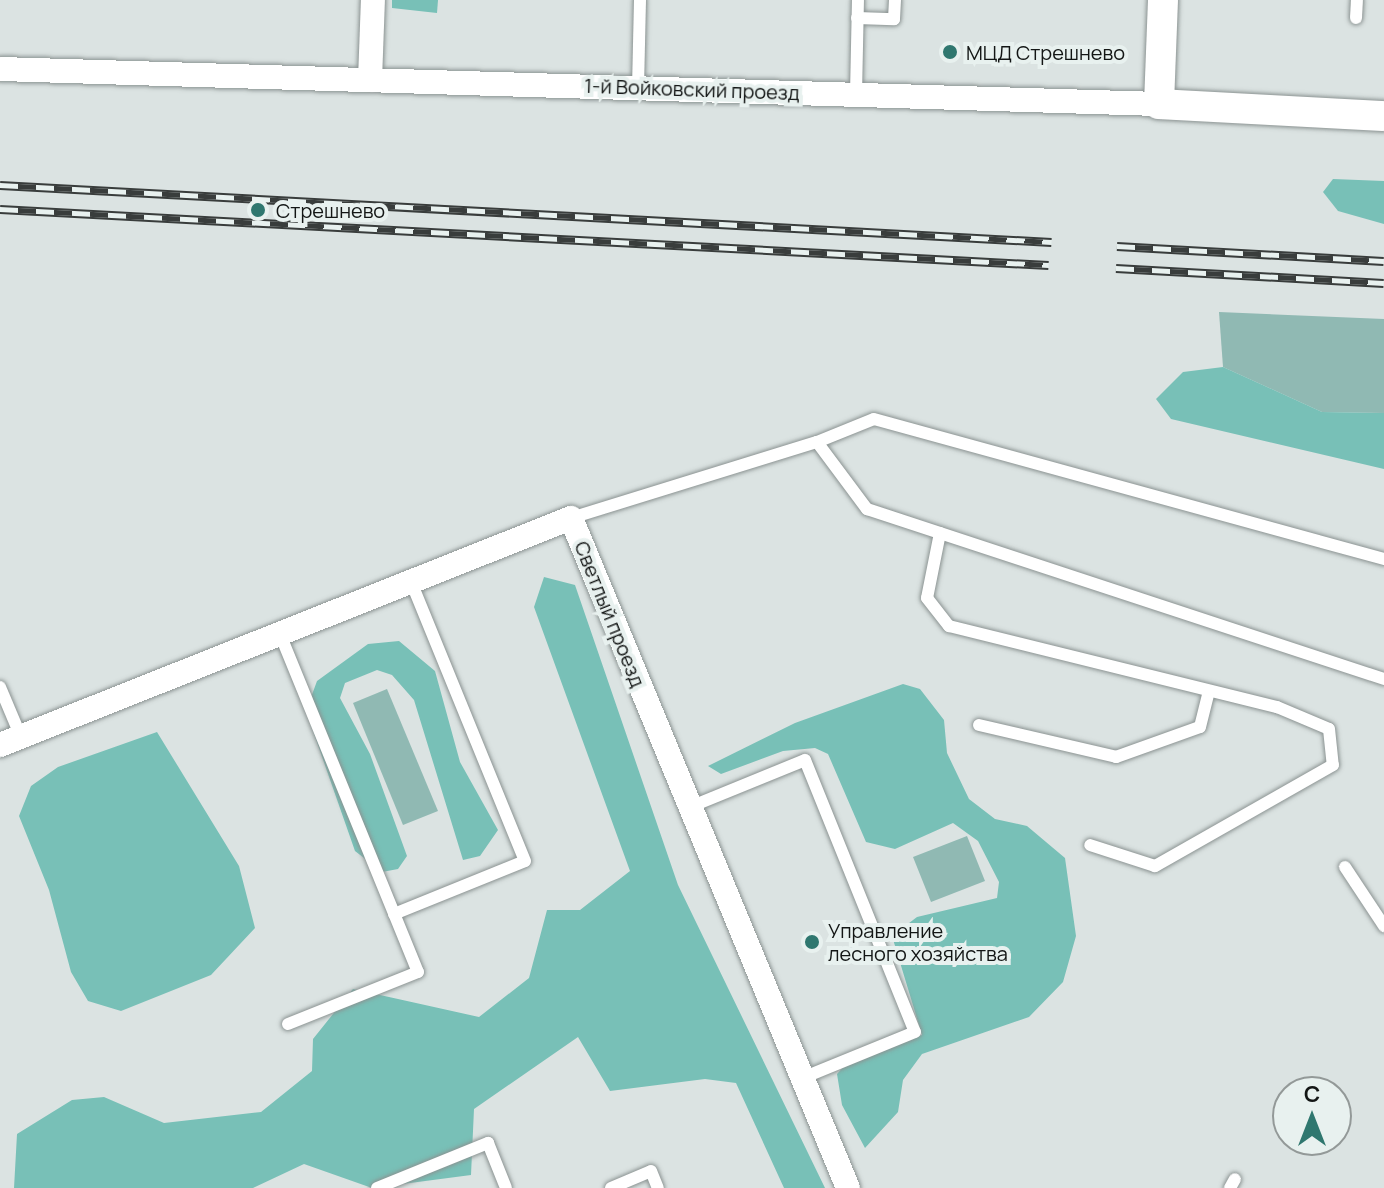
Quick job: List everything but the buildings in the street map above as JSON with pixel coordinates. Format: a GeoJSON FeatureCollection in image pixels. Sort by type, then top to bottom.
{"type":"FeatureCollection","features":[{"type":"Feature","properties":{"kind":"street"},"geometry":{"type":"LineString","coordinates":[[370,80],[373,0]]}},
{"type":"Feature","properties":{"kind":"street"},"geometry":{"type":"LineString","coordinates":[[1159,104],[1163,0]]}},
{"type":"Feature","properties":{"kind":"street","name":"1-й Войковский проезд"},"geometry":{"type":"LineString","coordinates":[[0,69],[1159,104],[1384,116]]}},
{"type":"Feature","properties":{"kind":"street","name":"Светлый проезд"},"geometry":{"type":"LineString","coordinates":[[10,741],[571,518],[848,1188]]}},
{"type":"Feature","properties":{"kind":"lane"},"geometry":{"type":"LineString","coordinates":[[638,88],[640,0]]}},
{"type":"Feature","properties":{"kind":"lane"},"geometry":{"type":"LineString","coordinates":[[856,94],[858,0]]}},
{"type":"Feature","properties":{"kind":"lane"},"geometry":{"type":"LineString","coordinates":[[857,18],[894,19],[895,0]]}},
{"type":"Feature","properties":{"kind":"lane"},"geometry":{"type":"LineString","coordinates":[[1356,18],[1357,0]]}},
{"type":"Feature","properties":{"kind":"lane"},"geometry":{"type":"LineString","coordinates":[[571,518],[817,442],[874,419],[1384,559]]}},
{"type":"Feature","properties":{"kind":"lane"},"geometry":{"type":"LineString","coordinates":[[817,442],[867,509],[1384,679]]}},
{"type":"Feature","properties":{"kind":"lane"},"geometry":{"type":"LineString","coordinates":[[940,533],[927,598],[949,626],[1277,707],[1329,729],[1333,765],[1155,866],[1090,845]]}},
{"type":"Feature","properties":{"kind":"lane"},"geometry":{"type":"LineString","coordinates":[[394,914],[525,861],[411,582]]}},
{"type":"Feature","properties":{"kind":"lane"},"geometry":{"type":"LineString","coordinates":[[280,634],[418,972],[288,1024]]}},
{"type":"Feature","properties":{"kind":"lane"},"geometry":{"type":"LineString","coordinates":[[0,687],[10,741]]}},
{"type":"Feature","properties":{"kind":"lane"},"geometry":{"type":"LineString","coordinates":[[979,725],[1116,757],[1200,727],[1209,692]]}},
{"type":"Feature","properties":{"kind":"lane"},"geometry":{"type":"LineString","coordinates":[[690,807],[805,760],[915,1032],[802,1078]]}},
{"type":"Feature","properties":{"kind":"lane"},"geometry":{"type":"LineString","coordinates":[[1345,867],[1384,926]]}},
{"type":"Feature","properties":{"kind":"lane"},"geometry":{"type":"LineString","coordinates":[[377,1188],[488,1143],[506,1188]]}},
{"type":"Feature","properties":{"kind":"lane"},"geometry":{"type":"LineString","coordinates":[[611,1188],[651,1171],[658,1188]]}},
{"type":"Feature","properties":{"kind":"green space"},"geometry":{"type":"Polygon","coordinates":[[[1219,312],[1384,319],[1384,413],[1322,412],[1223,367],[1219,312]]]}},
{"type":"Feature","properties":{"kind":"green space"},"geometry":{"type":"Polygon","coordinates":[[[387,689],[438,811],[403,825],[353,703],[387,689]]]}},
{"type":"Feature","properties":{"kind":"green space"},"geometry":{"type":"Polygon","coordinates":[[[967,836],[985,881],[931,902],[913,857],[967,836]]]}},
{"type":"Feature","properties":{"kind":"shaded area"},"geometry":{"type":"Polygon","coordinates":[[[392,0],[438,0],[437,13],[392,8],[392,0]]]}},
{"type":"Feature","properties":{"kind":"shaded area"},"geometry":{"type":"Polygon","coordinates":[[[1333,179],[1384,181],[1384,224],[1338,211],[1323,192],[1333,179]]]}},
{"type":"Feature","properties":{"kind":"shaded area"},"geometry":{"type":"Polygon","coordinates":[[[1223,367],[1322,412],[1384,413],[1384,469],[1171,419],[1156,399],[1183,372],[1223,367]]]}},
{"type":"Feature","properties":{"kind":"shaded area"},"geometry":{"type":"Polygon","coordinates":[[[544,577],[575,585],[678,885],[825,1188],[784,1188],[736,1083],[705,1079],[610,1091],[578,1037],[474,1109],[471,1175],[372,1188],[304,1164],[253,1188],[14,1188],[17,1134],[72,1100],[104,1097],[164,1123],[261,1112],[312,1071],[313,1039],[353,989],[479,1017],[529,978],[547,910],[580,910],[630,871],[534,607],[544,577]]]}},
{"type":"Feature","properties":{"kind":"shaded area"},"geometry":{"type":"Polygon","coordinates":[[[399,641],[435,671],[460,762],[498,830],[480,856],[463,860],[414,700],[392,675],[377,670],[345,683],[340,698],[370,754],[407,856],[398,869],[382,872],[355,851],[306,711],[317,681],[368,644],[399,641]]]}},
{"type":"Feature","properties":{"kind":"shaded area"},"geometry":{"type":"Polygon","coordinates":[[[903,684],[920,689],[944,720],[947,753],[969,799],[995,819],[1027,826],[1065,858],[1076,936],[1063,982],[1029,1017],[922,1054],[903,1080],[898,1112],[865,1148],[842,1105],[837,1074],[854,1055],[922,1035],[892,936],[917,917],[997,898],[999,882],[978,841],[953,823],[895,849],[866,842],[828,754],[815,748],[783,751],[721,774],[708,766],[795,723],[903,684]]]}},
{"type":"Feature","properties":{"kind":"shaded area"},"geometry":{"type":"Polygon","coordinates":[[[157,732],[239,866],[255,928],[211,975],[121,1011],[88,1001],[71,972],[49,890],[19,816],[31,786],[58,767],[157,732]]]}},
{"type":"Feature","properties":{"kind":"railway"},"geometry":{"type":"LineString","coordinates":[[0,185],[1051,242]]}},
{"type":"Feature","properties":{"kind":"railway"},"geometry":{"type":"LineString","coordinates":[[0,209],[1049,265]]}},
{"type":"Feature","properties":{"kind":"railway"},"geometry":{"type":"LineString","coordinates":[[1117,246],[1384,261]]}},
{"type":"Feature","properties":{"kind":"railway"},"geometry":{"type":"LineString","coordinates":[[1116,268],[1384,283]]}},
{"type":"Feature","properties":{"kind":"place","name":"МЦД Стрешнево"},"geometry":{"type":"Point","coordinates":[950,52]}},
{"type":"Feature","properties":{"kind":"place","name":"Стрешнево"},"geometry":{"type":"Point","coordinates":[258,210]}},
{"type":"Feature","properties":{"kind":"place","name":"Управление лесного хозяйства"},"geometry":{"type":"Point","coordinates":[812,942]}}]}
